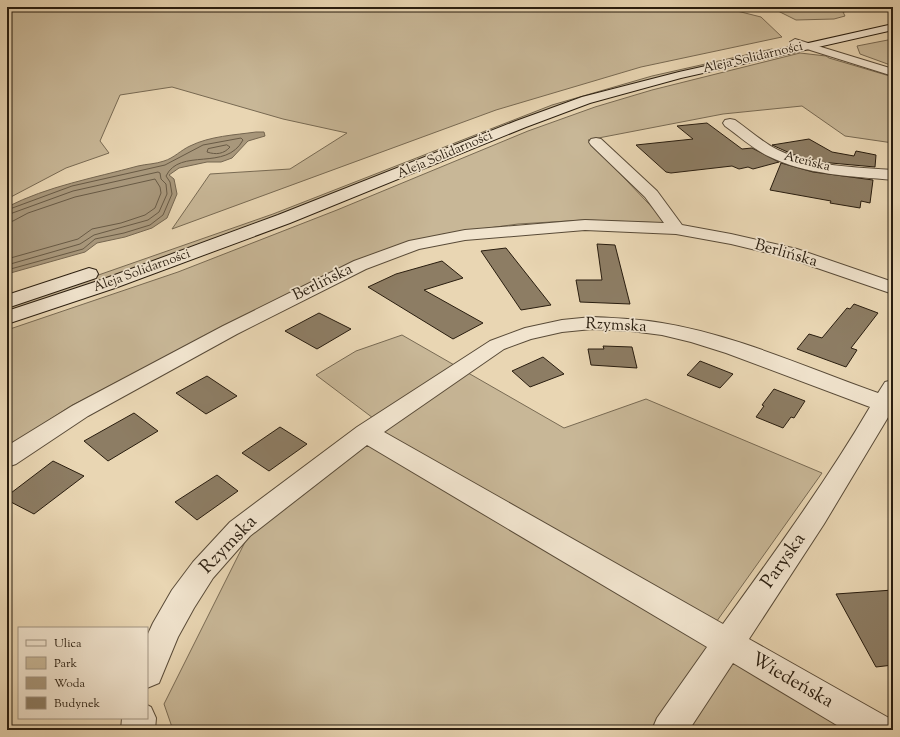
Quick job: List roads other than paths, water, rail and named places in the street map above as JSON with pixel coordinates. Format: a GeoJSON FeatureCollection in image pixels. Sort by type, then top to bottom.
{"type":"FeatureCollection","features":[{"type":"Feature","properties":{"kind":"main road","name":"Aleja Solidarności"},"geometry":{"type":"LineString","coordinates":[[7,318],[108,284],[284,220],[568,106],[643,84],[893,20]]}},
{"type":"Feature","properties":{"kind":"main road","name":"Aleja Solidarności"},"geometry":{"type":"LineString","coordinates":[[166,248],[335,186],[547,103],[648,74],[893,27]]}},
{"type":"Feature","properties":{"kind":"main road"},"geometry":{"type":"LineString","coordinates":[[802,44],[893,73]]}},
{"type":"Feature","properties":{"kind":"main road","name":"Ateńska"},"geometry":{"type":"LineString","coordinates":[[730,123],[772,152],[791,160],[848,171],[893,175]]}},
{"type":"Feature","properties":{"kind":"main road"},"geometry":{"type":"LineString","coordinates":[[596,142],[651,194],[676,229]]}},
{"type":"Feature","properties":{"kind":"main road","name":"Berlińska"},"geometry":{"type":"LineString","coordinates":[[7,458],[80,411],[230,330],[360,265],[415,245],[465,235],[585,225],[676,229],[713,235],[791,253],[893,288]]}},
{"type":"Feature","properties":{"kind":"main road","name":"Aleja Solidarności"},"geometry":{"type":"LineString","coordinates":[[7,302],[102,270]]}},
{"type":"Feature","properties":{"kind":"main road","name":"Rzymska"},"geometry":{"type":"LineString","coordinates":[[148,671],[164,633],[183,599],[203,570],[240,529],[366,433],[497,345],[524,334],[562,326],[592,323],[631,325],[662,329],[734,348],[890,399]]}},
{"type":"Feature","properties":{"kind":"main road","name":"Paryska"},"geometry":{"type":"LineString","coordinates":[[669,730],[814,517],[890,399]]}},
{"type":"Feature","properties":{"kind":"main road"},"geometry":{"type":"LineString","coordinates":[[366,433],[727,643]]}},
{"type":"Feature","properties":{"kind":"main road","name":"Wiedeńska"},"geometry":{"type":"LineString","coordinates":[[727,643],[877,730]]}},
{"type":"Feature","properties":{"kind":"main road"},"geometry":{"type":"LineString","coordinates":[[138,730],[139,719]]}},
{"type":"Feature","properties":{"kind":"water"},"geometry":{"type":"Polygon","coordinates":[[[264,132],[265,136],[248,141],[232,158],[221,162],[207,162],[179,168],[169,175],[174,179],[177,194],[167,218],[152,228],[125,237],[97,243],[85,252],[7,274],[7,207],[39,193],[71,183],[164,161],[190,146],[206,140],[223,136],[264,132]]]}}]}
